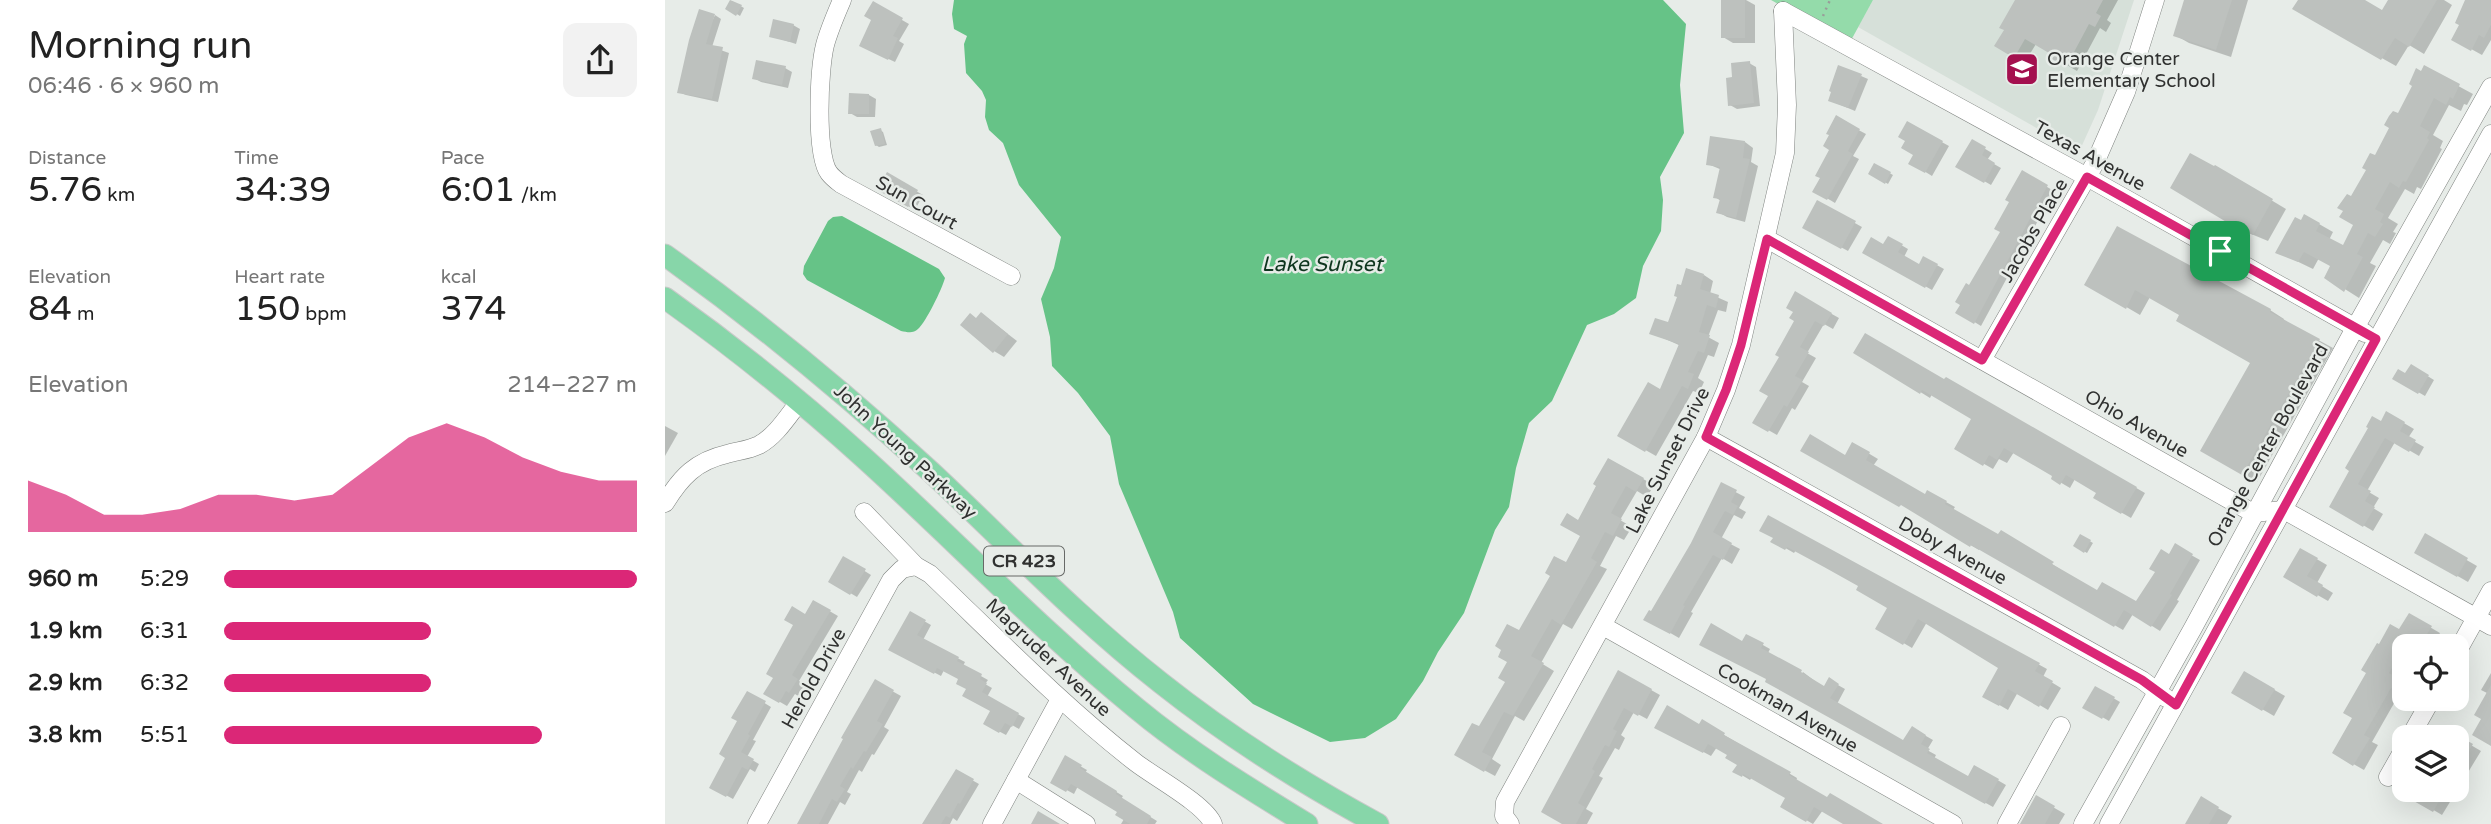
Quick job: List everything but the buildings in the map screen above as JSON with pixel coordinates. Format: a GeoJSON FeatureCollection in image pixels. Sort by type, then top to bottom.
{"type":"FeatureCollection","features":[{"type":"Feature","properties":{"kind":"main road","name":"John Young Parkway"},"geometry":{"type":"LineString","coordinates":[[665,255],[715,290],[823,375],[1090,624],[1161,683],[1277,766],[1378,824]]}},
{"type":"Feature","properties":{"kind":"main road","name":"John Young Parkway"},"geometry":{"type":"LineString","coordinates":[[665,298],[754,363],[800,401],[1100,679],[1183,744],[1307,824]]}},
{"type":"Feature","properties":{"kind":"street","name":"Sun Court"},"geometry":{"type":"LineString","coordinates":[[842,0],[825,45],[820,91],[822,149],[829,173],[841,184],[1011,276]]}},
{"type":"Feature","properties":{"kind":"street","name":"Jacobs Place"},"geometry":{"type":"LineString","coordinates":[[1982,360],[2087,177],[2126,92],[2155,0]]}},
{"type":"Feature","properties":{"kind":"street","name":"Texas Avenue"},"geometry":{"type":"LineString","coordinates":[[1783,10],[2376,339]]}},
{"type":"Feature","properties":{"kind":"street","name":"Lake Sunset Drive"},"geometry":{"type":"LineString","coordinates":[[1507,820],[1505,802],[1706,437],[1726,390],[1741,345],[1785,153],[1787,105],[1783,10]]}},
{"type":"Feature","properties":{"kind":"street","name":"Orange Center Boulevard"},"geometry":{"type":"LineString","coordinates":[[2083,824],[2355,328],[2491,87]]}},
{"type":"Feature","properties":{"kind":"street"},"geometry":{"type":"LineString","coordinates":[[2109,824],[2491,134]]}},
{"type":"Feature","properties":{"kind":"street","name":"Ohio Avenue"},"geometry":{"type":"LineString","coordinates":[[1767,239],[2253,513]]}},
{"type":"Feature","properties":{"kind":"street"},"geometry":{"type":"LineString","coordinates":[[665,503],[676,485],[707,459],[754,447],[767,440],[800,401]]}},
{"type":"Feature","properties":{"kind":"street","name":"Doby Avenue"},"geometry":{"type":"LineString","coordinates":[[1706,437],[2142,680],[2176,705]]}},
{"type":"Feature","properties":{"kind":"street"},"geometry":{"type":"LineString","coordinates":[[2253,513],[2284,510],[2484,622]]}},
{"type":"Feature","properties":{"kind":"street","name":"Magruder Avenue"},"geometry":{"type":"LineString","coordinates":[[863,512],[916,566],[930,574],[1060,699],[1155,778],[1202,809],[1213,824]]}},
{"type":"Feature","properties":{"kind":"street","name":"Herold Drive"},"geometry":{"type":"LineString","coordinates":[[757,824],[891,580],[902,569],[916,566]]}},
{"type":"Feature","properties":{"kind":"street"},"geometry":{"type":"LineString","coordinates":[[2469,639],[2484,622],[2491,591]]}},
{"type":"Feature","properties":{"kind":"street","name":"Cookman Avenue"},"geometry":{"type":"LineString","coordinates":[[1603,626],[1952,824]]}},
{"type":"Feature","properties":{"kind":"street"},"geometry":{"type":"LineString","coordinates":[[992,824],[1060,699]]}},
{"type":"Feature","properties":{"kind":"street"},"geometry":{"type":"LineString","coordinates":[[2007,824],[2060,726]]}},
{"type":"Feature","properties":{"kind":"street"},"geometry":{"type":"LineString","coordinates":[[2388,777],[2392,770]]}},
{"type":"Feature","properties":{"kind":"street"},"geometry":{"type":"LineString","coordinates":[[1016,780],[1086,824]]}},
{"type":"Feature","properties":{"kind":"shaded area"},"geometry":{"type":"Polygon","coordinates":[[[1771,0],[1873,0],[1849,44],[1771,0]]]}},
{"type":"Feature","properties":{"kind":"shaded area","name":"Orange Center Elementary School"},"geometry":{"type":"Polygon","coordinates":[[[1873,0],[2134,0],[2098,110],[2079,152],[1858,27],[1873,0]]]}},
{"type":"Feature","properties":{"kind":"water","name":"Lake Sunset"},"geometry":{"type":"Polygon","coordinates":[[[954,0],[1663,0],[1686,24],[1680,85],[1684,133],[1660,177],[1663,200],[1661,231],[1643,266],[1636,298],[1614,314],[1587,325],[1552,401],[1529,423],[1516,468],[1509,507],[1495,530],[1464,613],[1438,652],[1423,681],[1396,719],[1365,738],[1330,742],[1253,704],[1180,638],[1173,612],[1119,484],[1110,436],[1078,393],[1052,366],[1050,337],[1041,299],[1054,268],[1061,237],[1019,185],[1003,143],[989,130],[985,117],[986,100],[982,91],[966,73],[964,44],[967,36],[954,29],[954,0]]]}},
{"type":"Feature","properties":{"kind":"water"},"geometry":{"type":"Polygon","coordinates":[[[842,216],[939,269],[945,278],[929,313],[916,331],[901,331],[807,280],[803,274],[804,266],[828,221],[842,216]]]}},
{"type":"Feature","properties":{"kind":"place","name":"Orange Center Elementary School"},"geometry":{"type":"Point","coordinates":[2022,69]}},
{"type":"Feature","properties":{"kind":"route"},"geometry":{"type":"LineString","coordinates":[[2087,177],[2220,251],[2376,339],[2176,705],[2142,680],[1706,437],[1741,345],[1767,239],[1982,360],[2087,177]]}}]}
